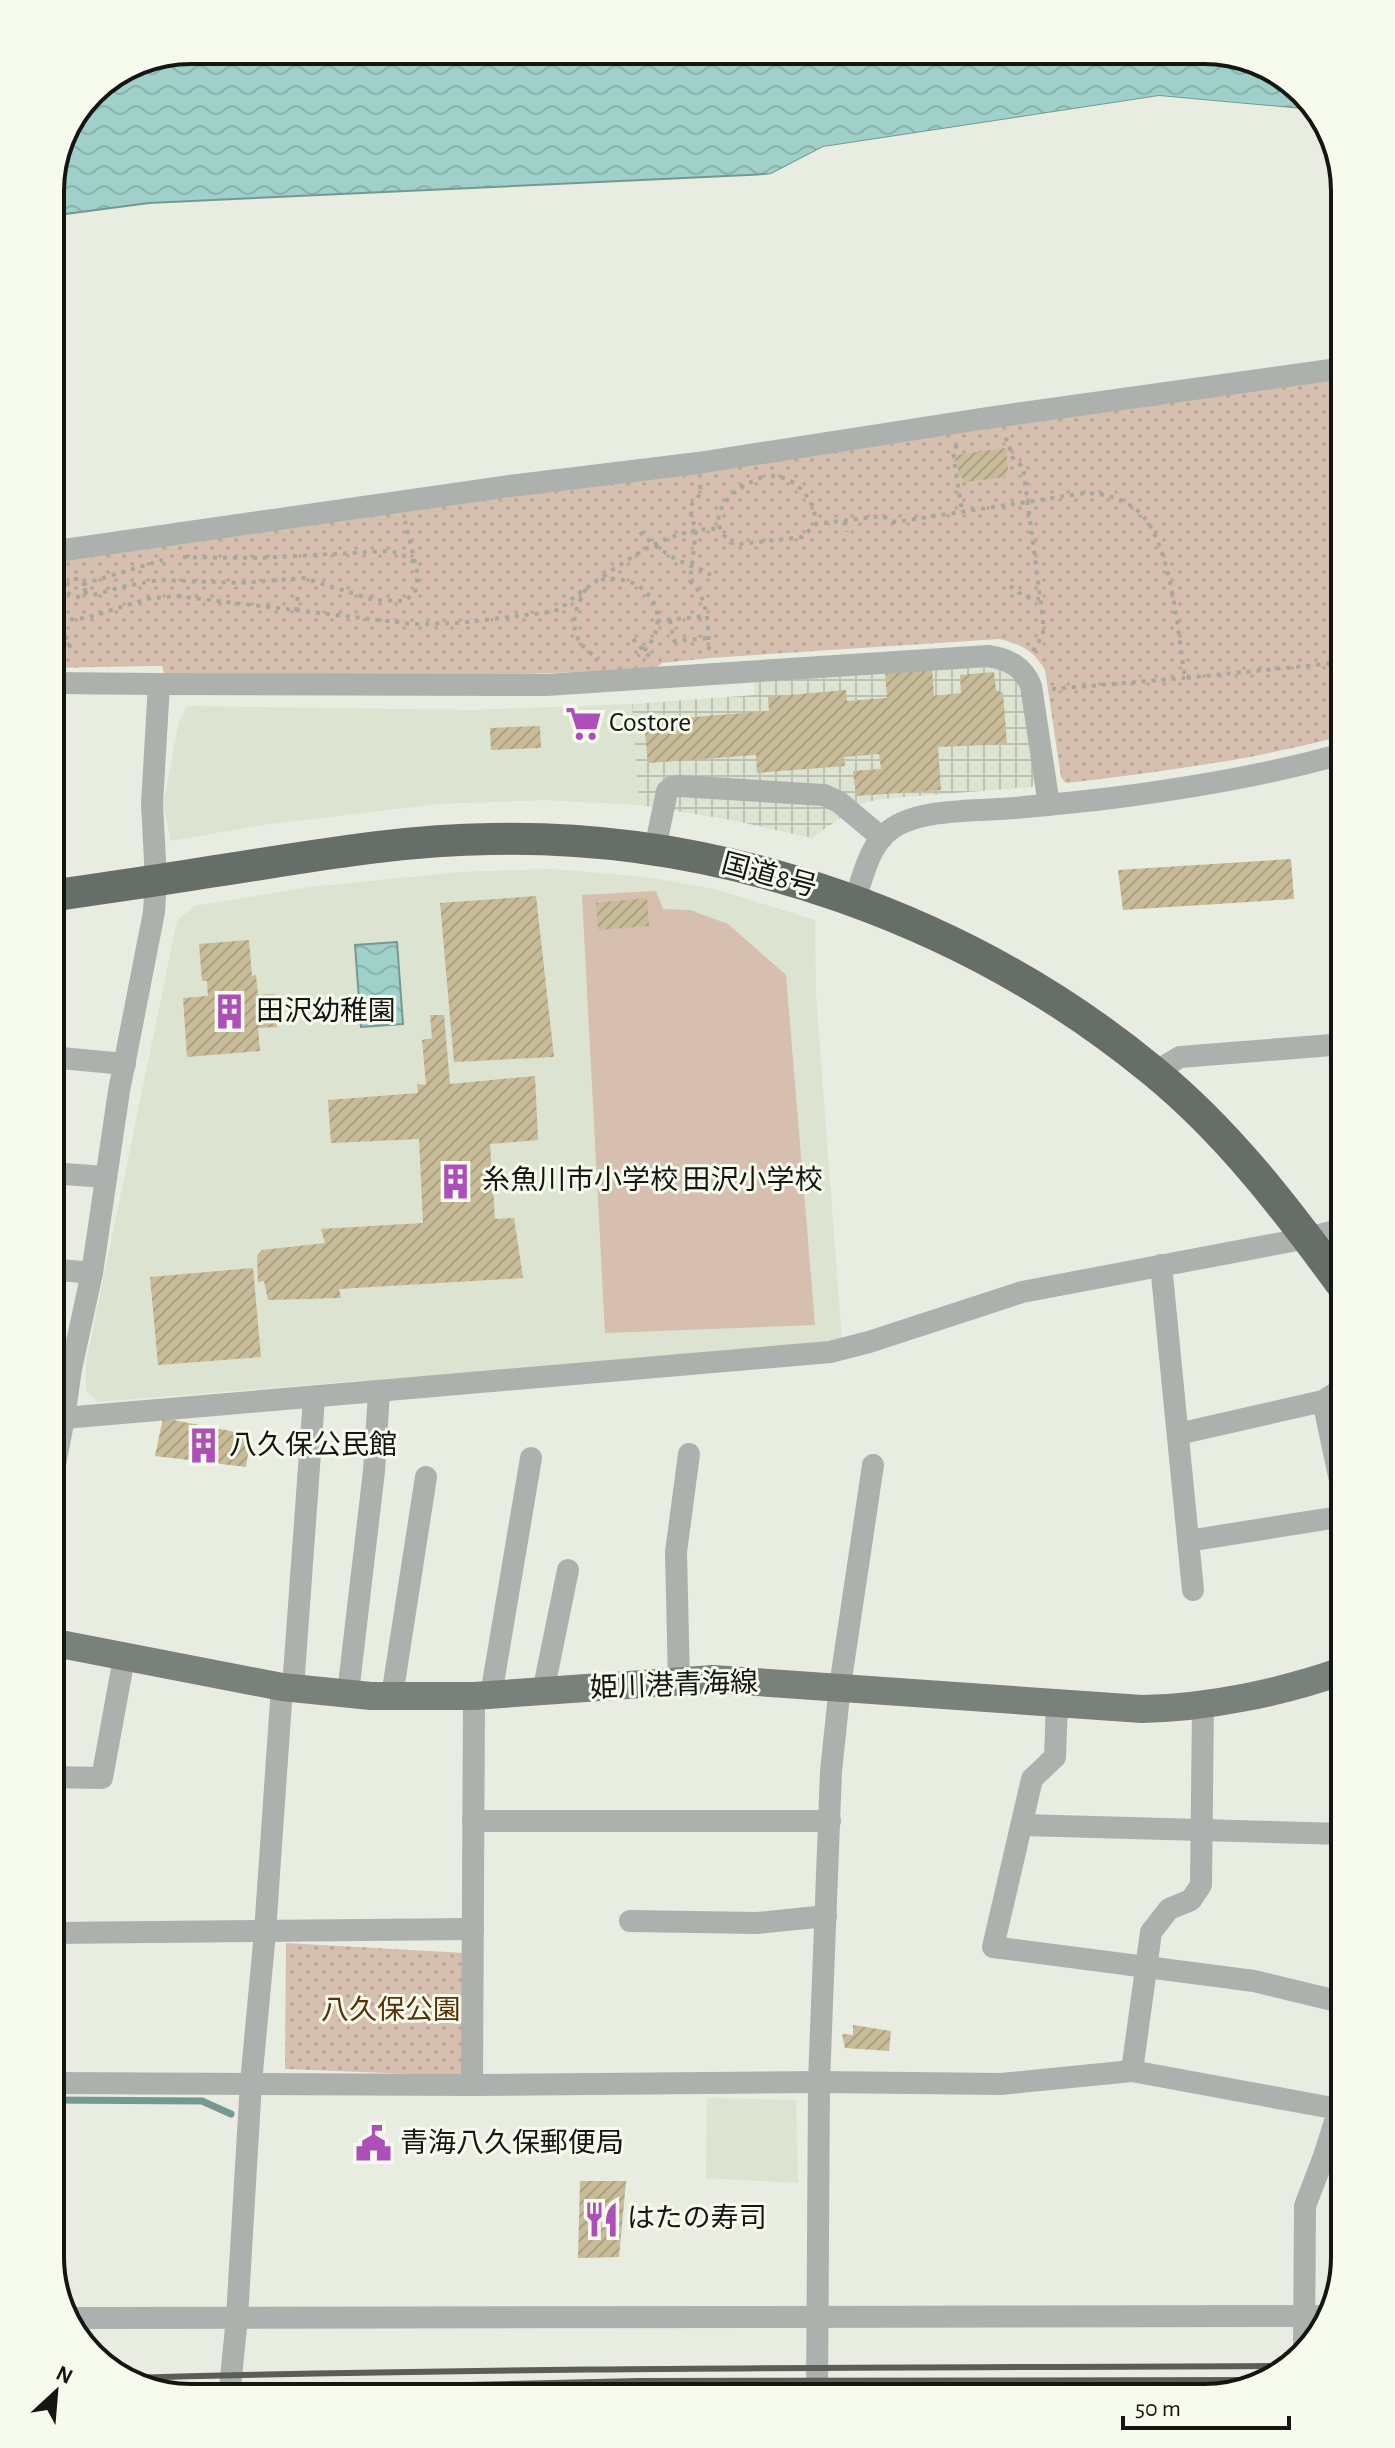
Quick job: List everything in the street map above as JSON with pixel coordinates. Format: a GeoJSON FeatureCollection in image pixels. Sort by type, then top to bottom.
{"type":"FeatureCollection","features":[{"type":"Feature","properties":{"kind":"highway","name":"国道8号"},"geometry":{"type":"LineString","coordinates":[[64,894],[301,857],[445,840],[575,840],[655,849],[801,883],[855,900],[922,929],[1013,974],[1090,1022],[1155,1072],[1216,1130],[1261,1180],[1331,1270]]}},
{"type":"Feature","properties":{"kind":"main road","name":"姫川港青海線"},"geometry":{"type":"LineString","coordinates":[[64,1645],[287,1687],[392,1696],[543,1692],[713,1679],[1142,1709],[1203,1704],[1311,1682],[1331,1675]]}},
{"type":"Feature","properties":{"kind":"street"},"geometry":{"type":"LineString","coordinates":[[64,550],[510,486],[698,463],[978,419],[1331,370]]}},
{"type":"Feature","properties":{"kind":"street"},"geometry":{"type":"LineString","coordinates":[[64,683],[546,685],[988,656],[1006,660],[1027,676],[1049,805]]}},
{"type":"Feature","properties":{"kind":"street"},"geometry":{"type":"LineString","coordinates":[[64,1356],[92,1273],[125,1064],[154,912],[156,880],[152,804],[159,684]]}},
{"type":"Feature","properties":{"kind":"street"},"geometry":{"type":"LineString","coordinates":[[855,900],[867,864],[882,838],[896,826],[919,817],[1049,805],[1212,783],[1331,759]]}},
{"type":"Feature","properties":{"kind":"street"},"geometry":{"type":"LineString","coordinates":[[655,849],[667,791],[679,786],[824,795],[839,802],[882,838]]}},
{"type":"Feature","properties":{"kind":"street"},"geometry":{"type":"LineString","coordinates":[[1155,1072],[1180,1057],[1331,1045]]}},
{"type":"Feature","properties":{"kind":"street"},"geometry":{"type":"LineString","coordinates":[[64,1058],[125,1064]]}},
{"type":"Feature","properties":{"kind":"street"},"geometry":{"type":"LineString","coordinates":[[64,1174],[106,1177]]}},
{"type":"Feature","properties":{"kind":"street"},"geometry":{"type":"LineString","coordinates":[[64,1418],[830,1352],[1022,1292],[1331,1232]]}},
{"type":"Feature","properties":{"kind":"street"},"geometry":{"type":"LineString","coordinates":[[1161,1265],[1193,1590]]}},
{"type":"Feature","properties":{"kind":"street"},"geometry":{"type":"LineString","coordinates":[[64,1270],[92,1273]]}},
{"type":"Feature","properties":{"kind":"street"},"geometry":{"type":"LineString","coordinates":[[348,1693],[374,1471],[379,1392]]}},
{"type":"Feature","properties":{"kind":"street"},"geometry":{"type":"LineString","coordinates":[[1178,1434],[1323,1401],[1331,1396]]}},
{"type":"Feature","properties":{"kind":"street"},"geometry":{"type":"LineString","coordinates":[[230,2384],[251,2083],[314,1398]]}},
{"type":"Feature","properties":{"kind":"street"},"geometry":{"type":"LineString","coordinates":[[1323,1401],[1331,1438]]}},
{"type":"Feature","properties":{"kind":"street"},"geometry":{"type":"LineString","coordinates":[[679,1682],[676,1552],[689,1454]]}},
{"type":"Feature","properties":{"kind":"street"},"geometry":{"type":"LineString","coordinates":[[472,2085],[473,1821],[482,1695],[531,1458]]}},
{"type":"Feature","properties":{"kind":"street"},"geometry":{"type":"LineString","coordinates":[[817,2384],[819,2082],[831,1771],[840,1686],[873,1465]]}},
{"type":"Feature","properties":{"kind":"street"},"geometry":{"type":"LineString","coordinates":[[392,1696],[426,1477]]}},
{"type":"Feature","properties":{"kind":"street"},"geometry":{"type":"LineString","coordinates":[[1188,1541],[1331,1518]]}},
{"type":"Feature","properties":{"kind":"street"},"geometry":{"type":"LineString","coordinates":[[543,1692],[568,1570]]}},
{"type":"Feature","properties":{"kind":"street"},"geometry":{"type":"LineString","coordinates":[[64,1777],[102,1778],[124,1658]]}},
{"type":"Feature","properties":{"kind":"street"},"geometry":{"type":"LineString","coordinates":[[1057,1702],[1055,1757],[1032,1779],[993,1947],[1254,1981],[1331,2000]]}},
{"type":"Feature","properties":{"kind":"street"},"geometry":{"type":"LineString","coordinates":[[1132,2071],[1151,1932],[1169,1909],[1191,1900],[1201,1885],[1203,1704]]}},
{"type":"Feature","properties":{"kind":"street"},"geometry":{"type":"LineString","coordinates":[[473,1821],[830,1821]]}},
{"type":"Feature","properties":{"kind":"street"},"geometry":{"type":"LineString","coordinates":[[1023,1825],[1331,1834]]}},
{"type":"Feature","properties":{"kind":"street"},"geometry":{"type":"LineString","coordinates":[[630,1921],[757,1923],[826,1916]]}},
{"type":"Feature","properties":{"kind":"street"},"geometry":{"type":"LineString","coordinates":[[64,1933],[473,1929]]}},
{"type":"Feature","properties":{"kind":"street"},"geometry":{"type":"LineString","coordinates":[[64,2083],[1001,2084],[1132,2071],[1265,2097],[1331,2100]]}},
{"type":"Feature","properties":{"kind":"street"},"geometry":{"type":"LineString","coordinates":[[1304,2336],[1305,2206],[1331,2166]]}},
{"type":"Feature","properties":{"kind":"street"},"geometry":{"type":"LineString","coordinates":[[80,2318],[1316,2316]]}},
{"type":"Feature","properties":{"kind":"path"},"geometry":{"type":"LineString","coordinates":[[962,512],[953,452],[978,419],[1008,441],[1012,457],[1023,467],[1043,635],[1030,656]]}},
{"type":"Feature","properties":{"kind":"path"},"geometry":{"type":"LineString","coordinates":[[816,524],[815,509],[809,496],[790,481],[776,476],[763,476],[745,483],[723,506],[718,517],[719,529],[731,543],[741,544],[802,537],[816,524],[882,516],[895,522],[1098,493],[1109,496],[1142,515],[1168,568],[1185,678]]}},
{"type":"Feature","properties":{"kind":"path"},"geometry":{"type":"LineString","coordinates":[[701,493],[692,504],[691,515],[696,531],[690,581],[703,598],[710,664]]}},
{"type":"Feature","properties":{"kind":"path"},"geometry":{"type":"LineString","coordinates":[[84,592],[93,595],[159,580],[238,583],[304,578],[374,600],[404,601],[415,593],[418,575],[401,503]]}},
{"type":"Feature","properties":{"kind":"path"},"geometry":{"type":"LineString","coordinates":[[845,521],[847,532]]}},
{"type":"Feature","properties":{"kind":"path"},"geometry":{"type":"LineString","coordinates":[[64,620],[86,618],[147,599],[176,596],[397,623],[459,623],[557,610],[653,545],[677,534],[707,528],[719,529]]}},
{"type":"Feature","properties":{"kind":"path"},"geometry":{"type":"LineString","coordinates":[[640,532],[653,545],[708,572],[715,579]]}},
{"type":"Feature","properties":{"kind":"path"},"geometry":{"type":"LineString","coordinates":[[83,584],[159,561],[187,557],[258,558],[389,551],[414,562]]}},
{"type":"Feature","properties":{"kind":"path"},"geometry":{"type":"LineString","coordinates":[[595,582],[618,578],[640,586],[649,594],[655,605],[657,621],[653,640],[636,657]]}},
{"type":"Feature","properties":{"kind":"path"},"geometry":{"type":"LineString","coordinates":[[64,593],[73,580],[83,584],[84,592]]}},
{"type":"Feature","properties":{"kind":"path"},"geometry":{"type":"LineString","coordinates":[[1010,586],[1025,597],[1040,599]]}},
{"type":"Feature","properties":{"kind":"path"},"geometry":{"type":"LineString","coordinates":[[586,588],[574,611],[576,634],[589,653],[612,662]]}},
{"type":"Feature","properties":{"kind":"path"},"geometry":{"type":"LineString","coordinates":[[67,591],[74,597],[84,592]]}},
{"type":"Feature","properties":{"kind":"path"},"geometry":{"type":"LineString","coordinates":[[296,611],[298,594]]}},
{"type":"Feature","properties":{"kind":"path"},"geometry":{"type":"LineString","coordinates":[[657,621],[706,616]]}},
{"type":"Feature","properties":{"kind":"path"},"geometry":{"type":"LineString","coordinates":[[670,620],[674,641],[709,638]]}},
{"type":"Feature","properties":{"kind":"path"},"geometry":{"type":"LineString","coordinates":[[64,636],[70,641],[69,649],[64,652]]}},
{"type":"Feature","properties":{"kind":"path"},"geometry":{"type":"LineString","coordinates":[[633,639],[643,649]]}},
{"type":"Feature","properties":{"kind":"path"},"geometry":{"type":"LineString","coordinates":[[1046,690],[1331,663]]}},
{"type":"Feature","properties":{"kind":"shaded area"},"geometry":{"type":"Polygon","coordinates":[[[985,663],[1006,669],[1021,685],[1035,783],[1032,787],[881,799],[860,804],[812,838],[731,820],[639,805],[632,704],[754,695],[754,681],[985,663]]]}},
{"type":"Feature","properties":{"kind":"shaded area"},"geometry":{"type":"Polygon","coordinates":[[[632,704],[639,805],[545,800],[438,804],[262,825],[171,841],[163,804],[179,722],[187,706],[472,710],[632,704]]]}},
{"type":"Feature","properties":{"kind":"shaded area"},"geometry":{"type":"Polygon","coordinates":[[[551,869],[646,877],[715,889],[815,920],[816,994],[842,1342],[97,1402],[86,1390],[86,1363],[177,921],[194,906],[311,887],[460,872],[551,869]]]}},
{"type":"Feature","properties":{"kind":"shaded area"},"geometry":{"type":"Polygon","coordinates":[[[707,2098],[796,2100],[798,2183],[706,2178],[707,2098]]]}},
{"type":"Feature","properties":{"kind":"green space"},"geometry":{"type":"Polygon","coordinates":[[[1331,380],[1331,739],[1207,764],[1066,783],[1061,777],[1045,670],[1026,649],[999,639],[710,658],[662,663],[655,669],[477,676],[164,673],[162,666],[64,668],[64,556],[1331,380]]]}},
{"type":"Feature","properties":{"kind":"green space"},"geometry":{"type":"Polygon","coordinates":[[[656,891],[663,909],[690,910],[728,924],[786,975],[815,1325],[605,1333],[582,895],[656,891]]]}},
{"type":"Feature","properties":{"kind":"green space","name":"八久保公園"},"geometry":{"type":"Polygon","coordinates":[[[286,1943],[465,1953],[462,2076],[285,2069],[286,1943]]]}},
{"type":"Feature","properties":{"kind":"water"},"geometry":{"type":"Polygon","coordinates":[[[1213,64],[1260,77],[1275,85],[1301,109],[1159,96],[823,147],[771,174],[149,203],[64,214],[68,158],[90,114],[107,95],[127,81],[174,65],[1213,64]]]}},
{"type":"Feature","properties":{"kind":"water"},"geometry":{"type":"Polygon","coordinates":[[[397,942],[403,1024],[361,1027],[355,945],[397,942]]]}},
{"type":"Feature","properties":{"kind":"pier"},"geometry":{"type":"Polygon","coordinates":[[[1159,96],[1301,109],[1304,112],[1159,100],[824,151],[772,177],[729,180],[771,174],[823,147],[1159,96]]]}},
{"type":"Feature","properties":{"kind":"building"},"geometry":{"type":"Polygon","coordinates":[[[1006,448],[1008,468],[1005,477],[965,482],[959,473],[956,455],[1006,448]]]}},
{"type":"Feature","properties":{"kind":"building"},"geometry":{"type":"Polygon","coordinates":[[[932,667],[934,696],[961,693],[960,675],[994,672],[996,690],[1003,693],[1007,744],[938,747],[941,790],[856,796],[853,771],[881,769],[879,754],[844,757],[845,766],[757,773],[756,755],[648,763],[644,721],[769,711],[768,697],[846,690],[847,701],[887,698],[885,670],[932,667]]]}},
{"type":"Feature","properties":{"kind":"building"},"geometry":{"type":"Polygon","coordinates":[[[540,726],[541,748],[491,750],[490,728],[540,726]]]}},
{"type":"Feature","properties":{"kind":"building"},"geometry":{"type":"Polygon","coordinates":[[[1291,859],[1294,899],[1123,910],[1118,870],[1291,859]]]}},
{"type":"Feature","properties":{"kind":"building"},"geometry":{"type":"Polygon","coordinates":[[[536,896],[554,1057],[454,1062],[440,903],[536,896]]]}},
{"type":"Feature","properties":{"kind":"building"},"geometry":{"type":"Polygon","coordinates":[[[647,898],[649,926],[598,930],[596,903],[647,898]]]}},
{"type":"Feature","properties":{"kind":"building","name":"田沢幼稚園"},"geometry":{"type":"Polygon","coordinates":[[[249,940],[252,976],[256,975],[258,995],[275,994],[277,1027],[258,1028],[260,1051],[187,1057],[183,998],[208,996],[207,981],[202,981],[199,944],[249,940]]]}},
{"type":"Feature","properties":{"kind":"building","name":"糸魚川市小学校 田沢小学校"},"geometry":{"type":"Polygon","coordinates":[[[430,1015],[444,1015],[450,1084],[535,1076],[538,1140],[490,1144],[495,1219],[514,1218],[523,1278],[339,1289],[341,1298],[268,1300],[264,1281],[258,1282],[257,1256],[262,1250],[325,1243],[321,1229],[423,1223],[419,1139],[331,1143],[328,1100],[418,1093],[417,1084],[426,1085],[422,1040],[432,1038],[430,1015]]]}},
{"type":"Feature","properties":{"kind":"building"},"geometry":{"type":"Polygon","coordinates":[[[253,1268],[261,1357],[158,1365],[150,1277],[253,1268]]]}},
{"type":"Feature","properties":{"kind":"building","name":"八久保公民館"},"geometry":{"type":"Polygon","coordinates":[[[163,1418],[251,1435],[246,1467],[155,1456],[163,1418]]]}},
{"type":"Feature","properties":{"kind":"building"},"geometry":{"type":"Polygon","coordinates":[[[853,2025],[891,2031],[889,2051],[845,2048],[842,2034],[853,2035],[853,2025]]]}},
{"type":"Feature","properties":{"kind":"building","name":"はたの寿司"},"geometry":{"type":"Polygon","coordinates":[[[580,2181],[626,2181],[619,2257],[578,2258],[580,2181]]]}},
{"type":"Feature","properties":{"kind":"waterway"},"geometry":{"type":"LineString","coordinates":[[64,2100],[202,2101],[231,2114]]}},
{"type":"Feature","properties":{"kind":"railway"},"geometry":{"type":"LineString","coordinates":[[151,2377],[559,2370],[1269,2366]]}},
{"type":"Feature","properties":{"kind":"railway"},"geometry":{"type":"LineString","coordinates":[[509,2384],[1235,2380]]}},
{"type":"Feature","properties":{"kind":"place","name":"Costore"},"geometry":{"type":"Point","coordinates":[583,723]}},
{"type":"Feature","properties":{"kind":"place","name":"田沢幼稚園"},"geometry":{"type":"Point","coordinates":[230,1012]}},
{"type":"Feature","properties":{"kind":"place","name":"糸魚川市小学校 田沢小学校"},"geometry":{"type":"Point","coordinates":[456,1181]}},
{"type":"Feature","properties":{"kind":"place","name":"八久保公民館"},"geometry":{"type":"Point","coordinates":[203,1446]}},
{"type":"Feature","properties":{"kind":"place","name":"青海八久保郵便局"},"geometry":{"type":"Point","coordinates":[374,2144]}},
{"type":"Feature","properties":{"kind":"place","name":"はたの寿司"},"geometry":{"type":"Point","coordinates":[601,2219]}}]}
